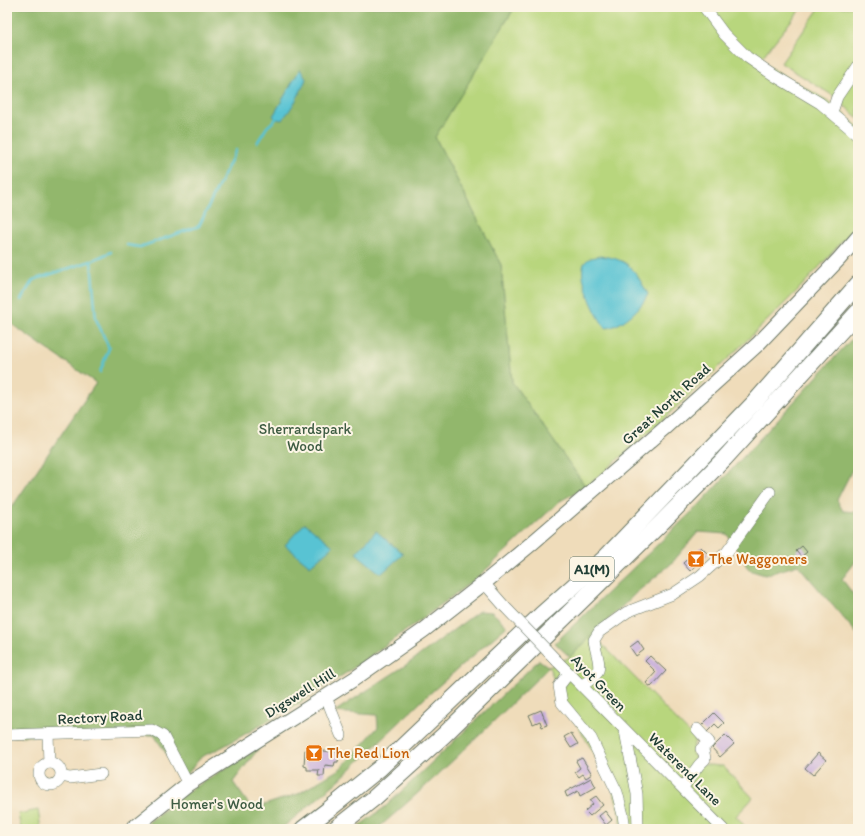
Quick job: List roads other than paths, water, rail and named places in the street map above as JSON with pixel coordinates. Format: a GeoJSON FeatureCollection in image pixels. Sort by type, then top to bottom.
{"type":"FeatureCollection","features":[{"type":"Feature","properties":{"kind":"highway","name":"A1(M)"},"geometry":{"type":"LineString","coordinates":[[303,829],[380,768],[541,615],[605,558],[754,402],[858,284]]}},
{"type":"Feature","properties":{"kind":"highway","name":"A1(M)"},"geometry":{"type":"LineString","coordinates":[[335,829],[373,799],[444,735],[662,522],[724,459],[858,312]]}},
{"type":"Feature","properties":{"kind":"main road","name":"Great North Road"},"geometry":{"type":"LineString","coordinates":[[484,583],[537,540],[659,434],[758,344],[858,237]]}},
{"type":"Feature","properties":{"kind":"main road","name":"Digswell Hill"},"geometry":{"type":"LineString","coordinates":[[132,829],[193,780],[326,697],[424,630],[484,583]]}},
{"type":"Feature","properties":{"kind":"street"},"geometry":{"type":"LineString","coordinates":[[704,7],[724,34],[747,57],[820,103],[858,135]]}},
{"type":"Feature","properties":{"kind":"street"},"geometry":{"type":"LineString","coordinates":[[832,112],[837,97],[858,66]]}},
{"type":"Feature","properties":{"kind":"street"},"geometry":{"type":"LineString","coordinates":[[582,685],[592,680],[598,672],[599,664],[594,640],[599,632],[627,612],[672,594],[700,576],[727,552],[770,492]]}},
{"type":"Feature","properties":{"kind":"street","name":"Ayot Green"},"geometry":{"type":"LineString","coordinates":[[484,583],[625,731],[637,794],[638,829]]}},
{"type":"Feature","properties":{"kind":"street"},"geometry":{"type":"LineString","coordinates":[[569,673],[559,686],[562,703],[591,738],[617,792],[625,829]]}},
{"type":"Feature","properties":{"kind":"street"},"geometry":{"type":"LineString","coordinates":[[326,697],[341,735]]}},
{"type":"Feature","properties":{"kind":"street"},"geometry":{"type":"LineString","coordinates":[[683,787],[705,759],[704,753],[701,750],[709,742],[697,729]]}},
{"type":"Feature","properties":{"kind":"street","name":"Rectory Road"},"geometry":{"type":"LineString","coordinates":[[7,735],[152,730],[163,736],[193,780]]}},
{"type":"Feature","properties":{"kind":"street","name":"Waterend Lane"},"geometry":{"type":"LineString","coordinates":[[625,731],[724,829]]}},
{"type":"Feature","properties":{"kind":"street"},"geometry":{"type":"LineString","coordinates":[[48,734],[50,763]]}},
{"type":"Feature","properties":{"kind":"street"},"geometry":{"type":"LineString","coordinates":[[50,763],[57,766],[61,773],[56,782],[48,784],[40,777],[41,768],[50,763]]}},
{"type":"Feature","properties":{"kind":"street"},"geometry":{"type":"LineString","coordinates":[[60,776],[70,778],[101,774]]}},
{"type":"Feature","properties":{"kind":"water"},"geometry":{"type":"Polygon","coordinates":[[[300,69],[306,79],[301,90],[293,105],[282,120],[276,119],[273,116],[300,69]]]}},
{"type":"Feature","properties":{"kind":"water"},"geometry":{"type":"Polygon","coordinates":[[[600,256],[619,260],[625,263],[635,272],[648,294],[641,305],[630,316],[612,327],[606,328],[593,307],[583,277],[585,262],[591,258],[600,256]]]}},
{"type":"Feature","properties":{"kind":"water"},"geometry":{"type":"Polygon","coordinates":[[[305,523],[333,546],[310,566],[285,545],[305,523]]]}},
{"type":"Feature","properties":{"kind":"water"},"geometry":{"type":"Polygon","coordinates":[[[376,531],[403,554],[381,574],[356,553],[376,531]]]}},
{"type":"Feature","properties":{"kind":"waterway"},"geometry":{"type":"LineString","coordinates":[[257,143],[267,127],[276,119]]}},
{"type":"Feature","properties":{"kind":"waterway"},"geometry":{"type":"LineString","coordinates":[[127,245],[140,247],[199,226],[236,150]]}},
{"type":"Feature","properties":{"kind":"waterway"},"geometry":{"type":"LineString","coordinates":[[21,300],[33,280],[91,261],[111,252]]}},
{"type":"Feature","properties":{"kind":"waterway"},"geometry":{"type":"LineString","coordinates":[[91,261],[96,319],[109,348],[100,372]]}},
{"type":"Feature","properties":{"kind":"place","name":"The Waggoners"},"geometry":{"type":"Point","coordinates":[696,559]}},
{"type":"Feature","properties":{"kind":"place","name":"The Red Lion"},"geometry":{"type":"Point","coordinates":[314,753]}},
{"type":"Feature","properties":{"kind":"park label","name":"Sherrardspark Wood"},"geometry":{"type":"Point","coordinates":[305,438]}},
{"type":"Feature","properties":{"kind":"park label","name":"Homer's Wood"},"geometry":{"type":"Point","coordinates":[217,804]}}]}
